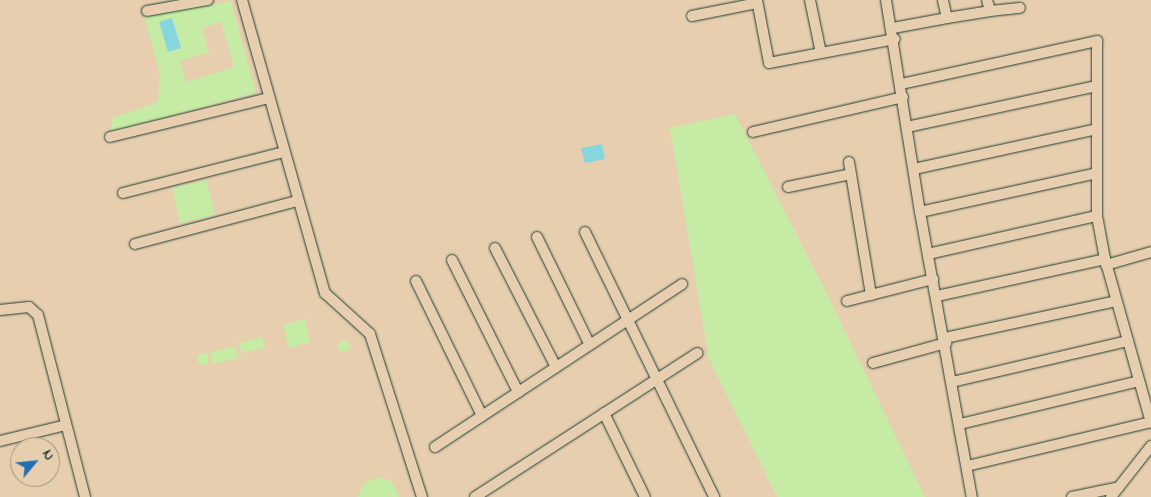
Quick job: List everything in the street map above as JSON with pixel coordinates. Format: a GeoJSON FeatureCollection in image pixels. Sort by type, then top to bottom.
{"type":"FeatureCollection","features":[{"type":"Feature","properties":{"kind":"street"},"geometry":{"type":"LineString","coordinates":[[147,11],[208,0]]}},
{"type":"Feature","properties":{"kind":"street"},"geometry":{"type":"LineString","coordinates":[[242,0],[325,293],[370,334],[422,497]]}},
{"type":"Feature","properties":{"kind":"street"},"geometry":{"type":"LineString","coordinates":[[810,0],[821,53]]}},
{"type":"Feature","properties":{"kind":"street"},"geometry":{"type":"LineString","coordinates":[[886,0],[894,34],[920,212],[937,296],[972,495],[961,497]]}},
{"type":"Feature","properties":{"kind":"street"},"geometry":{"type":"LineString","coordinates":[[943,0],[947,18]]}},
{"type":"Feature","properties":{"kind":"street"},"geometry":{"type":"LineString","coordinates":[[987,0],[990,11]]}},
{"type":"Feature","properties":{"kind":"street"},"geometry":{"type":"LineString","coordinates":[[692,16],[757,1],[769,63],[821,53],[947,18],[1020,8]]}},
{"type":"Feature","properties":{"kind":"street"},"geometry":{"type":"LineString","coordinates":[[901,84],[1097,41],[1097,216],[1116,301],[1151,423],[967,466]]}},
{"type":"Feature","properties":{"kind":"street"},"geometry":{"type":"LineString","coordinates":[[907,127],[1097,86]]}},
{"type":"Feature","properties":{"kind":"street"},"geometry":{"type":"LineString","coordinates":[[753,132],[903,97]]}},
{"type":"Feature","properties":{"kind":"street"},"geometry":{"type":"LineString","coordinates":[[110,136],[269,98]]}},
{"type":"Feature","properties":{"kind":"street"},"geometry":{"type":"LineString","coordinates":[[914,169],[1097,129]]}},
{"type":"Feature","properties":{"kind":"street"},"geometry":{"type":"LineString","coordinates":[[123,192],[284,152]]}},
{"type":"Feature","properties":{"kind":"street"},"geometry":{"type":"LineString","coordinates":[[849,162],[871,295]]}},
{"type":"Feature","properties":{"kind":"street"},"geometry":{"type":"LineString","coordinates":[[920,212],[1097,173]]}},
{"type":"Feature","properties":{"kind":"street"},"geometry":{"type":"LineString","coordinates":[[788,188],[851,174]]}},
{"type":"Feature","properties":{"kind":"street"},"geometry":{"type":"LineString","coordinates":[[135,244],[298,201]]}},
{"type":"Feature","properties":{"kind":"street"},"geometry":{"type":"LineString","coordinates":[[928,254],[1097,216]]}},
{"type":"Feature","properties":{"kind":"street"},"geometry":{"type":"LineString","coordinates":[[585,232],[714,497]]}},
{"type":"Feature","properties":{"kind":"street"},"geometry":{"type":"LineString","coordinates":[[536,237],[590,345]]}},
{"type":"Feature","properties":{"kind":"street"},"geometry":{"type":"LineString","coordinates":[[495,248],[556,368]]}},
{"type":"Feature","properties":{"kind":"street"},"geometry":{"type":"LineString","coordinates":[[937,296],[1151,252]]}},
{"type":"Feature","properties":{"kind":"street"},"geometry":{"type":"LineString","coordinates":[[452,260],[518,392]]}},
{"type":"Feature","properties":{"kind":"street"},"geometry":{"type":"LineString","coordinates":[[847,301],[933,279]]}},
{"type":"Feature","properties":{"kind":"street"},"geometry":{"type":"LineString","coordinates":[[416,281],[482,416]]}},
{"type":"Feature","properties":{"kind":"street"},"geometry":{"type":"LineString","coordinates":[[435,447],[682,284]]}},
{"type":"Feature","properties":{"kind":"street"},"geometry":{"type":"LineString","coordinates":[[873,363],[945,341],[1116,301]]}},
{"type":"Feature","properties":{"kind":"street"},"geometry":{"type":"LineString","coordinates":[[0,310],[29,307],[38,315],[85,497]]}},
{"type":"Feature","properties":{"kind":"street"},"geometry":{"type":"LineString","coordinates":[[952,382],[1128,341]]}},
{"type":"Feature","properties":{"kind":"street"},"geometry":{"type":"LineString","coordinates":[[475,497],[698,353]]}},
{"type":"Feature","properties":{"kind":"street"},"geometry":{"type":"LineString","coordinates":[[960,424],[1139,381]]}},
{"type":"Feature","properties":{"kind":"street"},"geometry":{"type":"LineString","coordinates":[[604,413],[645,497]]}},
{"type":"Feature","properties":{"kind":"street"},"geometry":{"type":"LineString","coordinates":[[0,441],[66,425]]}},
{"type":"Feature","properties":{"kind":"street"},"geometry":{"type":"LineString","coordinates":[[1111,497],[1151,446]]}},
{"type":"Feature","properties":{"kind":"street"},"geometry":{"type":"LineString","coordinates":[[1072,497],[1119,487]]}},
{"type":"Feature","properties":{"kind":"green space"},"geometry":{"type":"Polygon","coordinates":[[[231,1],[256,93],[112,131],[112,118],[158,102],[160,73],[144,17],[231,1]],[[221,22],[202,28],[209,52],[180,61],[186,82],[234,67],[221,22]]]}},
{"type":"Feature","properties":{"kind":"green space"},"geometry":{"type":"Polygon","coordinates":[[[735,114],[827,294],[925,497],[777,497],[709,359],[670,128],[735,114]]]}},
{"type":"Feature","properties":{"kind":"green space"},"geometry":{"type":"Polygon","coordinates":[[[207,180],[215,215],[180,223],[172,188],[207,180]]]}},
{"type":"Feature","properties":{"kind":"green space"},"geometry":{"type":"Polygon","coordinates":[[[305,319],[311,342],[289,348],[283,325],[305,319]]]}},
{"type":"Feature","properties":{"kind":"green space"},"geometry":{"type":"Polygon","coordinates":[[[262,337],[265,347],[242,353],[239,343],[262,337]]]}},
{"type":"Feature","properties":{"kind":"green space"},"geometry":{"type":"Polygon","coordinates":[[[344,340],[350,346],[344,352],[338,346],[344,340]]]}},
{"type":"Feature","properties":{"kind":"green space"},"geometry":{"type":"Polygon","coordinates":[[[235,346],[238,358],[213,364],[210,352],[235,346]]]}},
{"type":"Feature","properties":{"kind":"green space"},"geometry":{"type":"Polygon","coordinates":[[[201,353],[205,353],[209,359],[205,365],[201,365],[197,361],[197,357],[201,353]]]}},
{"type":"Feature","properties":{"kind":"green space"},"geometry":{"type":"Polygon","coordinates":[[[379,477],[392,482],[399,497],[357,497],[365,482],[379,477]]]}},
{"type":"Feature","properties":{"kind":"water"},"geometry":{"type":"Polygon","coordinates":[[[172,18],[181,48],[168,52],[159,22],[172,18]]]}},
{"type":"Feature","properties":{"kind":"water"},"geometry":{"type":"Polygon","coordinates":[[[602,144],[605,159],[585,163],[581,148],[602,144]]]}}]}
